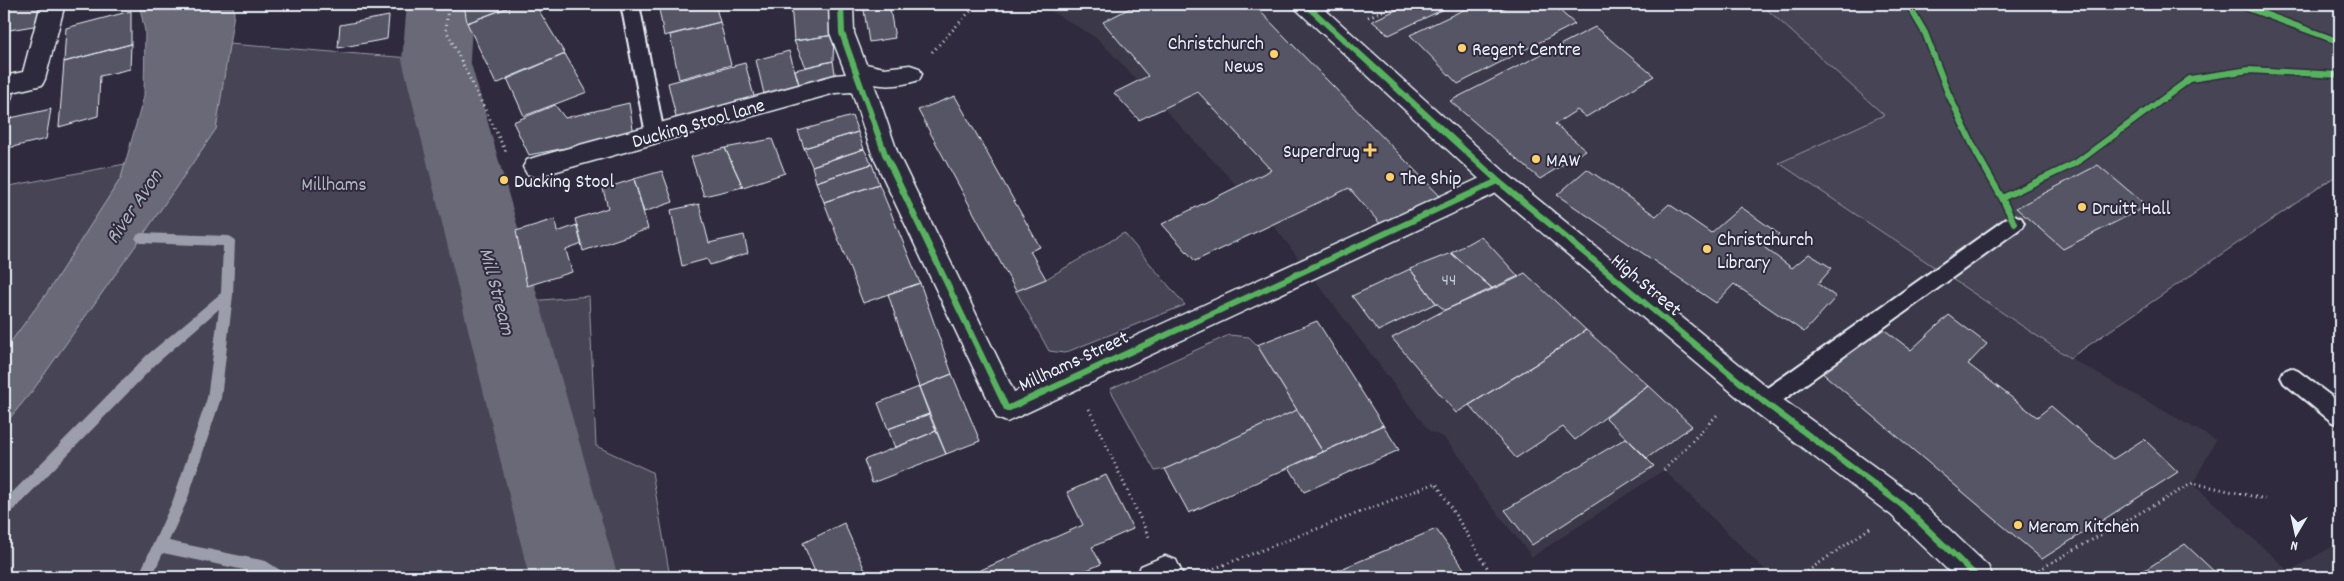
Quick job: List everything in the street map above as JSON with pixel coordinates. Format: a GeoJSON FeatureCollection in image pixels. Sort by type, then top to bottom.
{"type":"FeatureCollection","features":[{"type":"Feature","properties":{"kind":"street"},"geometry":{"type":"LineString","coordinates":[[4,85],[33,80],[53,4]]}},
{"type":"Feature","properties":{"kind":"street","name":"Millhams Street"},"geometry":{"type":"LineString","coordinates":[[841,4],[842,33],[885,154],[1007,409],[1498,181]]}},
{"type":"Feature","properties":{"kind":"street","name":"High Street"},"geometry":{"type":"LineString","coordinates":[[1305,4],[1498,181],[1754,394],[1902,505],[1977,577]]}},
{"type":"Feature","properties":{"kind":"street","name":"Ducking Stool lane"},"geometry":{"type":"LineString","coordinates":[[536,167],[859,77],[910,74]]}},
{"type":"Feature","properties":{"kind":"lane"},"geometry":{"type":"LineString","coordinates":[[630,4],[654,134]]}},
{"type":"Feature","properties":{"kind":"lane"},"geometry":{"type":"LineString","coordinates":[[1754,394],[2014,223]]}},
{"type":"Feature","properties":{"kind":"lane"},"geometry":{"type":"LineString","coordinates":[[2291,377],[2340,415]]}},
{"type":"Feature","properties":{"kind":"path"},"geometry":{"type":"LineString","coordinates":[[448,4],[446,30],[505,151],[536,167]]}},
{"type":"Feature","properties":{"kind":"path"},"geometry":{"type":"LineString","coordinates":[[910,74],[977,4]]}},
{"type":"Feature","properties":{"kind":"path"},"geometry":{"type":"LineString","coordinates":[[1074,377],[1162,575]]}},
{"type":"Feature","properties":{"kind":"path"},"geometry":{"type":"LineString","coordinates":[[1664,470],[1754,394]]}},
{"type":"Feature","properties":{"kind":"path"},"geometry":{"type":"LineString","coordinates":[[1200,574],[1436,483],[1493,576]]}},
{"type":"Feature","properties":{"kind":"path"},"geometry":{"type":"LineString","coordinates":[[2026,577],[2193,483],[2265,499]]}},
{"type":"Feature","properties":{"kind":"path"},"geometry":{"type":"LineString","coordinates":[[1798,577],[1902,505]]}},
{"type":"Feature","properties":{"kind":"shaded area"},"geometry":{"type":"Polygon","coordinates":[[[1039,4],[1575,4],[1583,11],[1603,4],[1761,4],[1885,115],[1779,163],[2070,358],[2216,440],[2193,484],[2289,571],[2340,542],[2340,577],[1772,577],[1664,470],[1532,557],[1478,489],[1465,463],[1443,437],[1429,431],[1271,222],[1098,39],[1039,4]]]}},
{"type":"Feature","properties":{"kind":"green space"},"geometry":{"type":"Polygon","coordinates":[[[1761,4],[2340,4],[2340,173],[2070,358],[1779,163],[1884,115],[1761,4]]]}},
{"type":"Feature","properties":{"kind":"green space","name":"Millhams"},"geometry":{"type":"Polygon","coordinates":[[[229,44],[436,60],[519,302],[589,296],[596,446],[652,472],[670,577],[4,577],[4,425],[33,390],[216,129],[229,44]]]}},
{"type":"Feature","properties":{"kind":"green space"},"geometry":{"type":"Polygon","coordinates":[[[125,164],[121,178],[47,293],[4,351],[4,187],[125,164]]]}},
{"type":"Feature","properties":{"kind":"green space"},"geometry":{"type":"Polygon","coordinates":[[[1124,233],[1185,305],[1064,353],[1049,351],[1016,291],[1046,279],[1124,233]]]}},
{"type":"Feature","properties":{"kind":"green space"},"geometry":{"type":"Polygon","coordinates":[[[1229,335],[1249,337],[1257,345],[1297,410],[1165,469],[1155,471],[1110,389],[1229,335]]]}},
{"type":"Feature","properties":{"kind":"water","name":"River Avon"},"geometry":{"type":"Polygon","coordinates":[[[139,4],[233,4],[234,14],[216,129],[33,390],[4,425],[4,351],[47,293],[121,178],[144,96],[145,31],[139,4]]]}},
{"type":"Feature","properties":{"kind":"building"},"geometry":{"type":"Polygon","coordinates":[[[4,4],[44,4],[39,25],[4,31],[4,4]]]}},
{"type":"Feature","properties":{"kind":"building"},"geometry":{"type":"Polygon","coordinates":[[[464,4],[517,4],[467,23],[464,4]]]}},
{"type":"Feature","properties":{"kind":"building"},"geometry":{"type":"Polygon","coordinates":[[[517,4],[535,4],[565,54],[496,84],[467,23],[517,4]]]}},
{"type":"Feature","properties":{"kind":"building"},"geometry":{"type":"Polygon","coordinates":[[[658,4],[715,4],[720,22],[664,36],[658,4]]]}},
{"type":"Feature","properties":{"kind":"building"},"geometry":{"type":"Polygon","coordinates":[[[791,4],[831,4],[834,35],[794,41],[791,4]]]}},
{"type":"Feature","properties":{"kind":"building"},"geometry":{"type":"Polygon","coordinates":[[[863,4],[889,4],[895,38],[869,42],[863,4]]]}},
{"type":"Feature","properties":{"kind":"building"},"geometry":{"type":"Polygon","coordinates":[[[1138,4],[1253,4],[1441,197],[1383,227],[1349,188],[1195,261],[1162,224],[1271,170],[1198,92],[1139,120],[1114,93],[1148,76],[1103,22],[1138,4]]]}},
{"type":"Feature","properties":{"kind":"building"},"geometry":{"type":"Polygon","coordinates":[[[1409,4],[1438,4],[1444,9],[1389,35],[1372,21],[1409,4]]]}},
{"type":"Feature","properties":{"kind":"building"},"geometry":{"type":"Polygon","coordinates":[[[1476,4],[1494,4],[1501,9],[1515,4],[1552,4],[1575,24],[1458,84],[1410,35],[1476,4]]]}},
{"type":"Feature","properties":{"kind":"building"},"geometry":{"type":"Polygon","coordinates":[[[131,11],[131,44],[64,62],[66,28],[131,11]]]}},
{"type":"Feature","properties":{"kind":"building"},"geometry":{"type":"Polygon","coordinates":[[[389,16],[387,39],[338,48],[340,25],[389,16]]]}},
{"type":"Feature","properties":{"kind":"building"},"geometry":{"type":"Polygon","coordinates":[[[720,22],[731,65],[679,79],[670,35],[720,22]]]}},
{"type":"Feature","properties":{"kind":"building"},"geometry":{"type":"Polygon","coordinates":[[[1595,27],[1654,76],[1586,117],[1577,110],[1555,124],[1586,150],[1540,179],[1450,101],[1595,27]]]}},
{"type":"Feature","properties":{"kind":"building"},"geometry":{"type":"Polygon","coordinates":[[[834,35],[833,61],[806,67],[794,41],[834,35]]]}},
{"type":"Feature","properties":{"kind":"building"},"geometry":{"type":"Polygon","coordinates":[[[131,44],[130,69],[100,76],[98,116],[59,127],[64,62],[131,44]]]}},
{"type":"Feature","properties":{"kind":"building"},"geometry":{"type":"Polygon","coordinates":[[[789,51],[800,88],[765,98],[756,60],[789,51]]]}},
{"type":"Feature","properties":{"kind":"building"},"geometry":{"type":"Polygon","coordinates":[[[565,54],[587,92],[524,116],[507,78],[565,54]]]}},
{"type":"Feature","properties":{"kind":"building"},"geometry":{"type":"Polygon","coordinates":[[[833,61],[836,79],[800,88],[795,70],[833,61]]]}},
{"type":"Feature","properties":{"kind":"building"},"geometry":{"type":"Polygon","coordinates":[[[745,63],[755,100],[677,121],[668,83],[745,63]]]}},
{"type":"Feature","properties":{"kind":"building"},"geometry":{"type":"Polygon","coordinates":[[[15,89],[6,119],[4,120],[4,91],[15,89]]]}},
{"type":"Feature","properties":{"kind":"building"},"geometry":{"type":"Polygon","coordinates":[[[955,96],[1040,247],[1030,251],[1046,279],[1016,291],[918,110],[955,96]]]}},
{"type":"Feature","properties":{"kind":"building"},"geometry":{"type":"Polygon","coordinates":[[[629,103],[634,135],[573,152],[571,147],[529,155],[513,122],[555,105],[565,118],[629,103]]]}},
{"type":"Feature","properties":{"kind":"building"},"geometry":{"type":"Polygon","coordinates":[[[51,109],[46,139],[4,149],[6,119],[51,109]]]}},
{"type":"Feature","properties":{"kind":"building"},"geometry":{"type":"Polygon","coordinates":[[[852,116],[858,132],[804,148],[798,131],[852,116]]]}},
{"type":"Feature","properties":{"kind":"building"},"geometry":{"type":"Polygon","coordinates":[[[858,132],[864,149],[812,166],[804,148],[858,132]]]}},
{"type":"Feature","properties":{"kind":"building"},"geometry":{"type":"Polygon","coordinates":[[[772,139],[785,173],[743,187],[725,148],[772,139]]]}},
{"type":"Feature","properties":{"kind":"building"},"geometry":{"type":"Polygon","coordinates":[[[725,148],[743,187],[704,196],[691,157],[725,148]]]}},
{"type":"Feature","properties":{"kind":"building"},"geometry":{"type":"Polygon","coordinates":[[[864,149],[872,164],[816,182],[812,166],[864,149]]]}},
{"type":"Feature","properties":{"kind":"building"},"geometry":{"type":"Polygon","coordinates":[[[872,164],[879,184],[824,202],[816,182],[872,164]]]}},
{"type":"Feature","properties":{"kind":"building","name":"Druitt Hall"},"geometry":{"type":"Polygon","coordinates":[[[2098,165],[2147,206],[2063,249],[2016,208],[2098,165]]]}},
{"type":"Feature","properties":{"kind":"building"},"geometry":{"type":"Polygon","coordinates":[[[1587,169],[1656,216],[1669,204],[1711,233],[1741,207],[1779,234],[1765,248],[1792,268],[1809,254],[1832,268],[1818,284],[1836,297],[1804,332],[1734,284],[1716,303],[1557,195],[1587,169]]]}},
{"type":"Feature","properties":{"kind":"building"},"geometry":{"type":"Polygon","coordinates":[[[662,171],[673,202],[644,212],[634,179],[662,171]]]}},
{"type":"Feature","properties":{"kind":"building"},"geometry":{"type":"Polygon","coordinates":[[[634,179],[648,229],[583,251],[575,219],[608,208],[603,189],[634,179]]]}},
{"type":"Feature","properties":{"kind":"building"},"geometry":{"type":"Polygon","coordinates":[[[879,184],[920,283],[863,303],[824,202],[879,184]]]}},
{"type":"Feature","properties":{"kind":"building"},"geometry":{"type":"Polygon","coordinates":[[[699,204],[709,243],[744,235],[748,253],[710,265],[707,259],[682,266],[671,210],[699,204]]]}},
{"type":"Feature","properties":{"kind":"building"},"geometry":{"type":"Polygon","coordinates":[[[555,219],[557,232],[577,225],[582,244],[566,250],[572,272],[527,286],[516,231],[555,219]]]}},
{"type":"Feature","properties":{"kind":"building"},"geometry":{"type":"Polygon","coordinates":[[[1481,236],[1519,277],[1493,289],[1451,253],[1481,236]]]}},
{"type":"Feature","properties":{"kind":"building"},"geometry":{"type":"Polygon","coordinates":[[[1451,253],[1493,289],[1445,310],[1436,303],[1410,269],[1451,253]]]}},
{"type":"Feature","properties":{"kind":"building"},"geometry":{"type":"Polygon","coordinates":[[[1410,269],[1436,303],[1378,331],[1352,296],[1410,269]]]}},
{"type":"Feature","properties":{"kind":"building"},"geometry":{"type":"Polygon","coordinates":[[[1525,273],[1586,330],[1536,364],[1456,413],[1392,338],[1445,310],[1525,273]]]}},
{"type":"Feature","properties":{"kind":"building"},"geometry":{"type":"Polygon","coordinates":[[[920,283],[952,374],[919,387],[888,294],[920,283]]]}},
{"type":"Feature","properties":{"kind":"building"},"geometry":{"type":"Polygon","coordinates":[[[1949,315],[1987,344],[1968,364],[2037,417],[2051,406],[2113,459],[2144,439],[2178,472],[2042,559],[1820,371],[1882,328],[1911,350],[1949,315]]]}},
{"type":"Feature","properties":{"kind":"building"},"geometry":{"type":"Polygon","coordinates":[[[1317,321],[1383,425],[1323,452],[1257,345],[1317,321]]]}},
{"type":"Feature","properties":{"kind":"building"},"geometry":{"type":"Polygon","coordinates":[[[1586,330],[1648,385],[1575,440],[1563,427],[1516,458],[1469,405],[1536,364],[1586,330]]]}},
{"type":"Feature","properties":{"kind":"building"},"geometry":{"type":"Polygon","coordinates":[[[952,374],[980,441],[946,454],[919,387],[952,374]]]}},
{"type":"Feature","properties":{"kind":"building"},"geometry":{"type":"Polygon","coordinates":[[[1648,385],[1692,426],[1647,458],[1606,418],[1648,385]]]}},
{"type":"Feature","properties":{"kind":"building"},"geometry":{"type":"Polygon","coordinates":[[[919,387],[929,414],[888,429],[878,403],[919,387]]]}},
{"type":"Feature","properties":{"kind":"building"},"geometry":{"type":"Polygon","coordinates":[[[1297,410],[1323,452],[1189,513],[1165,469],[1297,410]]]}},
{"type":"Feature","properties":{"kind":"building"},"geometry":{"type":"Polygon","coordinates":[[[929,414],[936,431],[895,448],[888,429],[929,414]]]}},
{"type":"Feature","properties":{"kind":"building"},"geometry":{"type":"Polygon","coordinates":[[[1383,425],[1399,450],[1304,492],[1289,467],[1383,425]]]}},
{"type":"Feature","properties":{"kind":"building"},"geometry":{"type":"Polygon","coordinates":[[[936,431],[946,454],[872,483],[864,460],[936,431]]]}},
{"type":"Feature","properties":{"kind":"building"},"geometry":{"type":"Polygon","coordinates":[[[1626,438],[1654,466],[1532,545],[1505,510],[1626,438]]]}},
{"type":"Feature","properties":{"kind":"building"},"geometry":{"type":"Polygon","coordinates":[[[1106,475],[1133,529],[1092,547],[1101,564],[1071,577],[965,577],[1083,525],[1067,492],[1106,475]]]}},
{"type":"Feature","properties":{"kind":"building"},"geometry":{"type":"Polygon","coordinates":[[[844,523],[868,577],[817,577],[803,543],[844,523]]]}},
{"type":"Feature","properties":{"kind":"building"},"geometry":{"type":"Polygon","coordinates":[[[1436,529],[1470,577],[1322,577],[1436,529]]]}},
{"type":"Feature","properties":{"kind":"building"},"geometry":{"type":"Polygon","coordinates":[[[2185,544],[2220,577],[2134,577],[2185,544]]]}},
{"type":"Feature","properties":{"kind":"waterway","name":"Mill Stream"},"geometry":{"type":"LineString","coordinates":[[440,4],[436,60],[574,577]]}},
{"type":"Feature","properties":{"kind":"waterway"},"geometry":{"type":"LineString","coordinates":[[141,238],[229,241],[227,295]]}},
{"type":"Feature","properties":{"kind":"waterway"},"geometry":{"type":"LineString","coordinates":[[4,510],[151,360],[227,295]]}},
{"type":"Feature","properties":{"kind":"waterway"},"geometry":{"type":"LineString","coordinates":[[145,577],[180,501],[214,398],[227,295]]}},
{"type":"Feature","properties":{"kind":"waterway"},"geometry":{"type":"LineString","coordinates":[[160,546],[266,568],[278,577]]}},
{"type":"Feature","properties":{"kind":"cycle path"},"geometry":{"type":"LineString","coordinates":[[841,4],[842,33],[885,154],[1007,409],[1498,181]]}},
{"type":"Feature","properties":{"kind":"cycle path"},"geometry":{"type":"LineString","coordinates":[[1305,4],[1498,181],[1764,402],[1902,505],[1977,577]]}},
{"type":"Feature","properties":{"kind":"cycle path"},"geometry":{"type":"LineString","coordinates":[[1908,4],[1925,33],[1948,93],[1977,154],[2002,198]]}},
{"type":"Feature","properties":{"kind":"cycle path"},"geometry":{"type":"LineString","coordinates":[[2237,4],[2340,42]]}},
{"type":"Feature","properties":{"kind":"cycle path"},"geometry":{"type":"LineString","coordinates":[[2014,223],[2002,198],[2076,163],[2190,79],[2249,70],[2340,75]]}},
{"type":"Feature","properties":{"kind":"place","name":"Regent Centre"},"geometry":{"type":"Point","coordinates":[1462,48]}},
{"type":"Feature","properties":{"kind":"place","name":"Christchurch News"},"geometry":{"type":"Point","coordinates":[1274,54]}},
{"type":"Feature","properties":{"kind":"place","name":"Superdrug"},"geometry":{"type":"Point","coordinates":[1370,150]}},
{"type":"Feature","properties":{"kind":"place","name":"MAW"},"geometry":{"type":"Point","coordinates":[1536,159]}},
{"type":"Feature","properties":{"kind":"place","name":"The Ship"},"geometry":{"type":"Point","coordinates":[1390,177]}},
{"type":"Feature","properties":{"kind":"place","name":"Ducking Stool"},"geometry":{"type":"Point","coordinates":[504,180]}},
{"type":"Feature","properties":{"kind":"place","name":"Druitt Hall"},"geometry":{"type":"Point","coordinates":[2082,207]}},
{"type":"Feature","properties":{"kind":"place","name":"Christchurch Library"},"geometry":{"type":"Point","coordinates":[1707,249]}},
{"type":"Feature","properties":{"kind":"place","name":"Meram Kitchen"},"geometry":{"type":"Point","coordinates":[2018,525]}}]}
